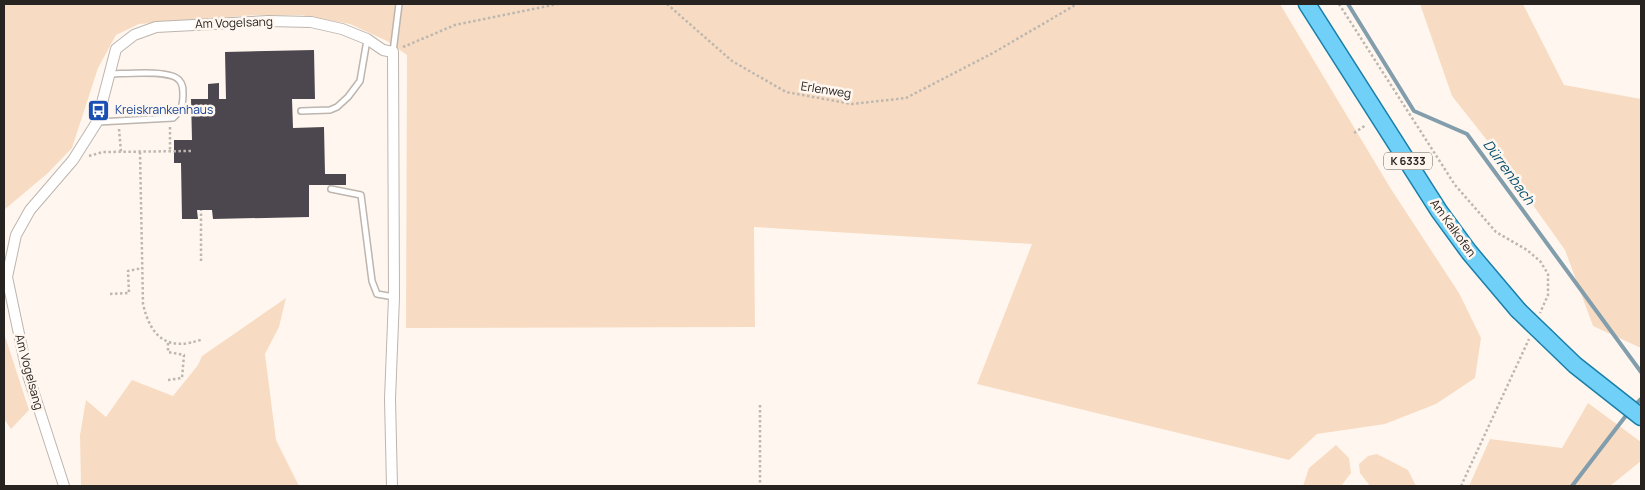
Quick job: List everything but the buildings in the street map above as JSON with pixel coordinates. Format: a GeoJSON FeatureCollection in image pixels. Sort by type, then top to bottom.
{"type":"FeatureCollection","features":[{"type":"Feature","properties":{"kind":"main road","name":"Am Kalkofen"},"geometry":{"type":"LineString","coordinates":[[1307,4],[1439,211],[1469,252],[1518,310],[1575,365],[1641,417]]}},
{"type":"Feature","properties":{"kind":"street","name":"Am Vogelsang"},"geometry":{"type":"LineString","coordinates":[[64,486],[27,372],[7,277],[16,235],[30,210],[73,160],[97,122],[116,49],[134,35],[156,27],[268,21],[312,22],[342,29],[367,39],[383,50],[393,52]]}},
{"type":"Feature","properties":{"kind":"street"},"geometry":{"type":"LineString","coordinates":[[392,486],[390,399],[394,297],[393,52]]}},
{"type":"Feature","properties":{"kind":"lane"},"geometry":{"type":"LineString","coordinates":[[393,52],[400,4]]}},
{"type":"Feature","properties":{"kind":"lane"},"geometry":{"type":"LineString","coordinates":[[302,111],[330,110],[337,107],[348,97],[360,81],[367,39]]}},
{"type":"Feature","properties":{"kind":"lane"},"geometry":{"type":"LineString","coordinates":[[97,122],[169,118],[180,112],[183,106],[183,87],[178,78],[168,74],[109,74]]}},
{"type":"Feature","properties":{"kind":"lane"},"geometry":{"type":"LineString","coordinates":[[331,189],[361,195],[372,281],[378,294],[394,297]]}},
{"type":"Feature","properties":{"kind":"path"},"geometry":{"type":"LineString","coordinates":[[393,52],[455,25],[558,4]]}},
{"type":"Feature","properties":{"kind":"path","name":"Erlenweg"},"geometry":{"type":"LineString","coordinates":[[668,4],[732,61],[786,92],[852,104],[906,98],[993,53],[1077,4]]}},
{"type":"Feature","properties":{"kind":"path"},"geometry":{"type":"LineString","coordinates":[[169,118],[170,151]]}},
{"type":"Feature","properties":{"kind":"path"},"geometry":{"type":"LineString","coordinates":[[118,121],[121,152]]}},
{"type":"Feature","properties":{"kind":"path"},"geometry":{"type":"LineString","coordinates":[[73,160],[103,152],[192,150]]}},
{"type":"Feature","properties":{"kind":"path"},"geometry":{"type":"LineString","coordinates":[[140,152],[143,304],[148,323],[159,336],[175,344],[189,344],[203,338]]}},
{"type":"Feature","properties":{"kind":"path"},"geometry":{"type":"LineString","coordinates":[[201,210],[201,261]]}},
{"type":"Feature","properties":{"kind":"path"},"geometry":{"type":"LineString","coordinates":[[110,294],[129,293],[128,271],[142,268]]}},
{"type":"Feature","properties":{"kind":"path"},"geometry":{"type":"LineString","coordinates":[[168,341],[168,352],[184,355],[182,378],[168,380]]}},
{"type":"Feature","properties":{"kind":"path"},"geometry":{"type":"LineString","coordinates":[[760,405],[760,486]]}},
{"type":"Feature","properties":{"kind":"shaded area"},"geometry":{"type":"Polygon","coordinates":[[[4,4],[1280,4],[1391,189],[1459,293],[1481,338],[1475,378],[1436,404],[1385,424],[1317,434],[1289,460],[977,384],[1032,244],[754,227],[755,327],[406,328],[407,55],[387,41],[350,24],[302,15],[256,15],[139,24],[116,35],[98,68],[72,148],[48,173],[4,210],[4,4]]]}},
{"type":"Feature","properties":{"kind":"shaded area"},"geometry":{"type":"Polygon","coordinates":[[[1420,4],[1523,4],[1564,85],[1641,99],[1641,348],[1593,326],[1565,250],[1486,139],[1452,96],[1420,4]]]}},
{"type":"Feature","properties":{"kind":"shaded area"},"geometry":{"type":"Polygon","coordinates":[[[286,298],[279,327],[265,354],[276,440],[299,486],[81,486],[80,435],[86,400],[106,417],[132,380],[173,396],[198,365],[202,356],[286,298]]]}},
{"type":"Feature","properties":{"kind":"shaded area"},"geometry":{"type":"Polygon","coordinates":[[[4,333],[29,410],[11,429],[4,419],[4,333]]]}},
{"type":"Feature","properties":{"kind":"shaded area"},"geometry":{"type":"Polygon","coordinates":[[[1588,403],[1641,442],[1641,461],[1610,486],[1469,486],[1490,439],[1562,448],[1588,403]]]}},
{"type":"Feature","properties":{"kind":"shaded area"},"geometry":{"type":"Polygon","coordinates":[[[1336,445],[1349,458],[1351,473],[1341,486],[1303,486],[1309,468],[1336,445]]]}},
{"type":"Feature","properties":{"kind":"shaded area"},"geometry":{"type":"Polygon","coordinates":[[[1377,454],[1408,470],[1416,486],[1370,486],[1360,473],[1359,464],[1368,456],[1377,454]]]}},
{"type":"Feature","properties":{"kind":"waterway","name":"Dürrenbach"},"geometry":{"type":"LineString","coordinates":[[1348,4],[1414,111],[1467,134],[1641,372]]}},
{"type":"Feature","properties":{"kind":"waterway","name":"Dürrenbach"},"geometry":{"type":"LineString","coordinates":[[1634,406],[1641,399]]}},
{"type":"Feature","properties":{"kind":"waterway","name":"Dürrenbach"},"geometry":{"type":"LineString","coordinates":[[1572,486],[1628,413]]}},
{"type":"Feature","properties":{"kind":"place","name":"Kreiskrankenhaus"},"geometry":{"type":"Point","coordinates":[99,110]}}]}
